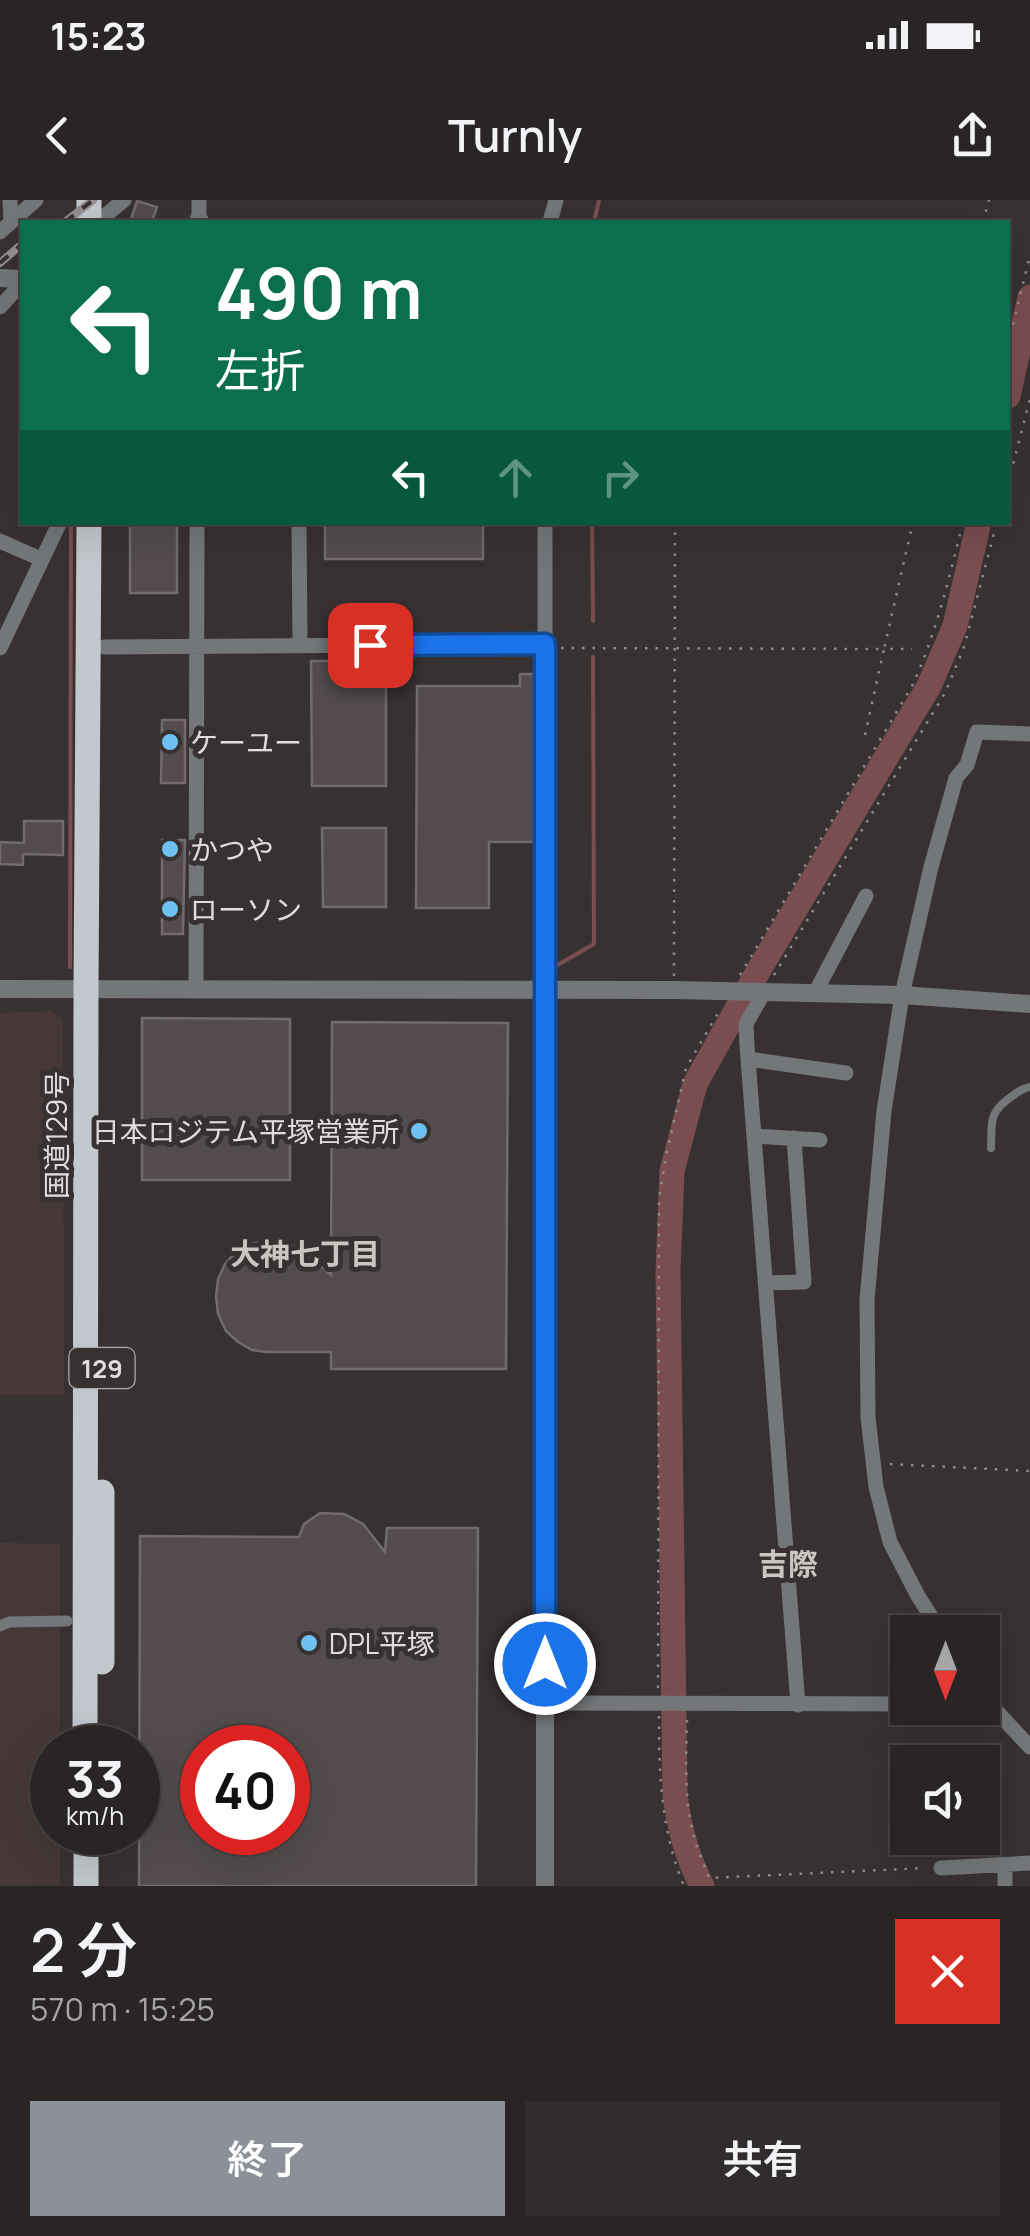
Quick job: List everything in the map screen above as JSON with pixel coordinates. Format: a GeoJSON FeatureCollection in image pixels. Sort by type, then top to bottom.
{"type":"FeatureCollection","features":[{"type":"Feature","properties":{"kind":"highway","name":"国道129号"},"geometry":{"type":"LineString","coordinates":[[89,525],[102,1725]]}},
{"type":"Feature","properties":{"kind":"highway","name":"国道129号"},"geometry":{"type":"LineString","coordinates":[[85,1725],[104,525]]}},
{"type":"Feature","properties":{"kind":"highway"},"geometry":{"type":"LineString","coordinates":[[86,1855],[86,1886]]}},
{"type":"Feature","properties":{"kind":"highway"},"geometry":{"type":"LineString","coordinates":[[102,1855],[102,1886]]}},
{"type":"Feature","properties":{"kind":"street"},"geometry":{"type":"LineString","coordinates":[[6,227],[10,200]]}},
{"type":"Feature","properties":{"kind":"street"},"geometry":{"type":"LineString","coordinates":[[6,227],[36,200]]}},
{"type":"Feature","properties":{"kind":"street"},"geometry":{"type":"LineString","coordinates":[[0,324],[5,303]]}},
{"type":"Feature","properties":{"kind":"street"},"geometry":{"type":"LineString","coordinates":[[0,645],[58,525]]}},
{"type":"Feature","properties":{"kind":"street"},"geometry":{"type":"LineString","coordinates":[[196,990],[197,525]]}},
{"type":"Feature","properties":{"kind":"street"},"geometry":{"type":"LineString","coordinates":[[299,525],[300,646]]}},
{"type":"Feature","properties":{"kind":"street"},"geometry":{"type":"LineString","coordinates":[[545,525],[545,1886]]}},
{"type":"Feature","properties":{"kind":"street"},"geometry":{"type":"LineString","coordinates":[[0,541],[42,558]]}},
{"type":"Feature","properties":{"kind":"street"},"geometry":{"type":"LineString","coordinates":[[104,647],[545,646]]}},
{"type":"Feature","properties":{"kind":"street"},"geometry":{"type":"LineString","coordinates":[[930,1615],[890,1542],[876,1487],[868,1416],[867,1300],[884,1112],[902,995],[956,778],[966,765],[978,732],[1030,734]]}},
{"type":"Feature","properties":{"kind":"street"},"geometry":{"type":"LineString","coordinates":[[815,993],[866,896]]}},
{"type":"Feature","properties":{"kind":"street"},"geometry":{"type":"LineString","coordinates":[[0,989],[674,990],[902,995],[1030,1004]]}},
{"type":"Feature","properties":{"kind":"street"},"geometry":{"type":"LineString","coordinates":[[762,992],[746,1024],[798,1705]]}},
{"type":"Feature","properties":{"kind":"street"},"geometry":{"type":"LineString","coordinates":[[748,1060],[846,1072]]}},
{"type":"Feature","properties":{"kind":"street"},"geometry":{"type":"LineString","coordinates":[[754,1136],[820,1140]]}},
{"type":"Feature","properties":{"kind":"street"},"geometry":{"type":"LineString","coordinates":[[766,1282],[804,1282],[794,1138]]}},
{"type":"Feature","properties":{"kind":"street"},"geometry":{"type":"LineString","coordinates":[[0,1626],[8,1622],[68,1621]]}},
{"type":"Feature","properties":{"kind":"street"},"geometry":{"type":"LineString","coordinates":[[545,1704],[890,1704]]}},
{"type":"Feature","properties":{"kind":"street"},"geometry":{"type":"LineString","coordinates":[[1000,1717],[1030,1746]]}},
{"type":"Feature","properties":{"kind":"street"},"geometry":{"type":"LineString","coordinates":[[941,1868],[1030,1863]]}},
{"type":"Feature","properties":{"kind":"street"},"geometry":{"type":"LineString","coordinates":[[1005,1865],[1005,1886]]}},
{"type":"Feature","properties":{"kind":"lane"},"geometry":{"type":"LineString","coordinates":[[992,1148],[996,1108],[1021,1089],[1030,1087]]}},
{"type":"Feature","properties":{"kind":"path"},"geometry":{"type":"LineString","coordinates":[[1010,337],[1030,255]]}},
{"type":"Feature","properties":{"kind":"path"},"geometry":{"type":"LineString","coordinates":[[1010,476],[1030,398]]}},
{"type":"Feature","properties":{"kind":"path"},"geometry":{"type":"LineString","coordinates":[[674,990],[676,525]]}},
{"type":"Feature","properties":{"kind":"path"},"geometry":{"type":"LineString","coordinates":[[865,736],[913,525]]}},
{"type":"Feature","properties":{"kind":"path"},"geometry":{"type":"LineString","coordinates":[[714,1886],[689,1818],[673,1704],[659,1199],[666,1156],[686,1068],[912,686],[948,583],[962,525]]}},
{"type":"Feature","properties":{"kind":"path"},"geometry":{"type":"LineString","coordinates":[[762,992],[945,693],[964,647],[996,525]]}},
{"type":"Feature","properties":{"kind":"path"},"geometry":{"type":"LineString","coordinates":[[545,646],[912,649]]}},
{"type":"Feature","properties":{"kind":"path"},"geometry":{"type":"LineString","coordinates":[[873,1463],[1030,1471]]}},
{"type":"Feature","properties":{"kind":"path"},"geometry":{"type":"LineString","coordinates":[[673,1704],[659,1772],[663,1814],[681,1886]]}},
{"type":"Feature","properties":{"kind":"path"},"geometry":{"type":"LineString","coordinates":[[710,1878],[941,1868]]}},
{"type":"Feature","properties":{"kind":"shaded area"},"geometry":{"type":"Polygon","coordinates":[[[51,1011],[63,1019],[64,1395],[0,1395],[0,1013],[51,1011]]]}},
{"type":"Feature","properties":{"kind":"shaded area"},"geometry":{"type":"Polygon","coordinates":[[[0,1543],[60,1544],[60,1725],[30,1725],[30,1855],[60,1855],[60,1886],[0,1886],[0,1543]]]}},
{"type":"Feature","properties":{"kind":"building"},"geometry":{"type":"Polygon","coordinates":[[[137,201],[157,207],[153,220],[131,220],[137,201]]]}},
{"type":"Feature","properties":{"kind":"building"},"geometry":{"type":"Polygon","coordinates":[[[130,525],[177,525],[177,593],[130,593],[130,525]]]}},
{"type":"Feature","properties":{"kind":"building"},"geometry":{"type":"Polygon","coordinates":[[[325,525],[483,525],[483,559],[325,559],[325,525]]]}},
{"type":"Feature","properties":{"kind":"building"},"geometry":{"type":"Polygon","coordinates":[[[311,661],[386,661],[386,786],[312,786],[311,661]]]}},
{"type":"Feature","properties":{"kind":"building"},"geometry":{"type":"Polygon","coordinates":[[[520,674],[534,674],[534,842],[489,842],[489,908],[416,908],[417,686],[520,686],[520,674]]]}},
{"type":"Feature","properties":{"kind":"building"},"geometry":{"type":"Polygon","coordinates":[[[162,720],[185,720],[185,783],[161,783],[162,720]]]}},
{"type":"Feature","properties":{"kind":"building"},"geometry":{"type":"Polygon","coordinates":[[[24,821],[63,821],[63,855],[23,854],[23,865],[0,864],[0,842],[24,843],[24,821]]]}},
{"type":"Feature","properties":{"kind":"building"},"geometry":{"type":"Polygon","coordinates":[[[322,828],[386,828],[386,907],[323,907],[322,828]]]}},
{"type":"Feature","properties":{"kind":"building"},"geometry":{"type":"Polygon","coordinates":[[[162,840],[185,840],[183,934],[162,934],[162,840]]]}},
{"type":"Feature","properties":{"kind":"building"},"geometry":{"type":"Polygon","coordinates":[[[142,1018],[290,1019],[290,1180],[142,1180],[142,1018]]]}},
{"type":"Feature","properties":{"kind":"building","name":"日本ロジテム平塚営業所"},"geometry":{"type":"Polygon","coordinates":[[[332,1022],[508,1023],[506,1369],[331,1369],[331,1352],[252,1350],[226,1331],[218,1314],[218,1279],[236,1252],[253,1243],[279,1240],[300,1248],[331,1275],[332,1022]]]}},
{"type":"Feature","properties":{"kind":"building","name":"DPL平塚"},"geometry":{"type":"Polygon","coordinates":[[[320,1513],[344,1514],[363,1524],[385,1552],[387,1528],[478,1528],[476,1886],[139,1886],[139,1855],[160,1855],[160,1725],[139,1725],[140,1536],[299,1537],[304,1524],[320,1513]]]}},
{"type":"Feature","properties":{"kind":"waterway"},"geometry":{"type":"LineString","coordinates":[[594,220],[599,200]]}},
{"type":"Feature","properties":{"kind":"waterway"},"geometry":{"type":"LineString","coordinates":[[1010,387],[1030,297]]}},
{"type":"Feature","properties":{"kind":"waterway"},"geometry":{"type":"LineString","coordinates":[[592,525],[593,621]]}},
{"type":"Feature","properties":{"kind":"waterway"},"geometry":{"type":"LineString","coordinates":[[702,1886],[684,1842],[675,1795],[668,1271],[672,1171],[695,1084],[929,686],[955,626],[978,525]]}},
{"type":"Feature","properties":{"kind":"waterway"},"geometry":{"type":"LineString","coordinates":[[70,967],[71,527]]}},
{"type":"Feature","properties":{"kind":"waterway"},"geometry":{"type":"LineString","coordinates":[[554,967],[594,944],[593,657]]}},
{"type":"Feature","properties":{"kind":"railway"},"geometry":{"type":"LineString","coordinates":[[68,220],[93,200]]}},
{"type":"Feature","properties":{"kind":"railway"},"geometry":{"type":"LineString","coordinates":[[0,263],[20,246]]}},
{"type":"Feature","properties":{"kind":"place","name":"ケーユー"},"geometry":{"type":"Point","coordinates":[170,742]}},
{"type":"Feature","properties":{"kind":"place","name":"かつや"},"geometry":{"type":"Point","coordinates":[170,849]}},
{"type":"Feature","properties":{"kind":"place","name":"ローソン"},"geometry":{"type":"Point","coordinates":[170,909]}},
{"type":"Feature","properties":{"kind":"place","name":"日本ロジテム平塚営業所"},"geometry":{"type":"Point","coordinates":[419,1131]}},
{"type":"Feature","properties":{"kind":"place","name":"DPL平塚"},"geometry":{"type":"Point","coordinates":[309,1643]}},
{"type":"Feature","properties":{"kind":"district","name":"大神七丁目"},"geometry":{"type":"Point","coordinates":[305,1253]}},
{"type":"Feature","properties":{"kind":"district","name":"吉際"},"geometry":{"type":"Point","coordinates":[788,1563]}},
{"type":"Feature","properties":{"kind":"route"},"geometry":{"type":"LineString","coordinates":[[370,645],[545,644],[545,1664]]}}]}
